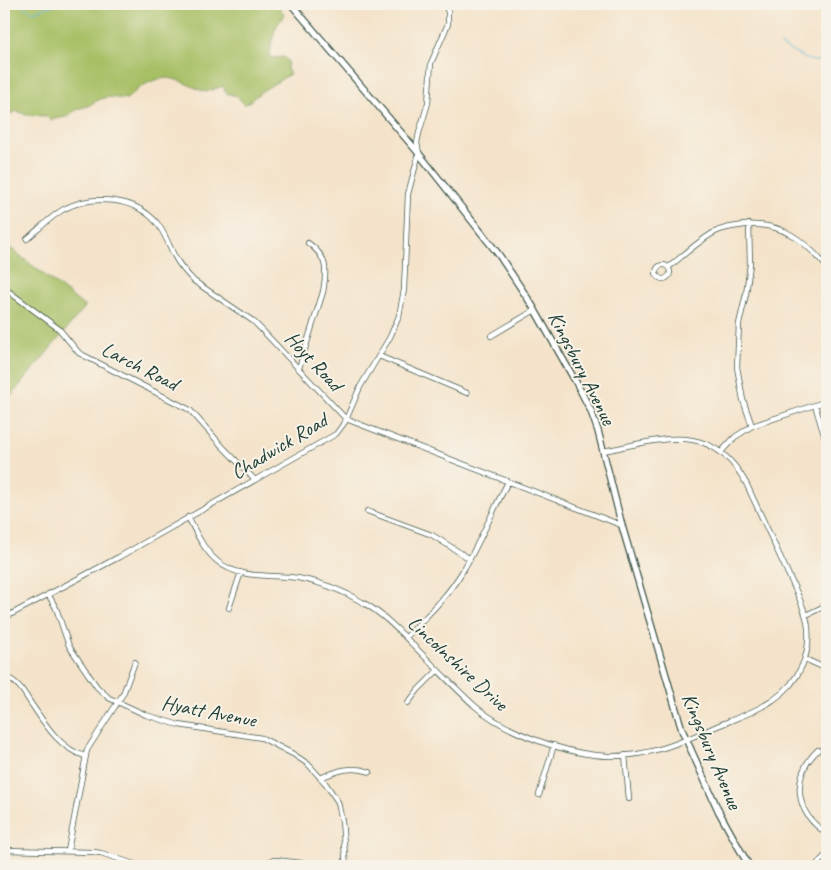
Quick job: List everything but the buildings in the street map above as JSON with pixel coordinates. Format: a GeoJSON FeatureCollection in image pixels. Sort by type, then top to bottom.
{"type":"FeatureCollection","features":[{"type":"Feature","properties":{"kind":"main road","name":"Kingsbury Avenue"},"geometry":{"type":"LineString","coordinates":[[291,4],[419,153],[499,255],[535,310],[586,401],[598,431],[621,525],[675,710],[686,740],[719,812],[749,866]]}},
{"type":"Feature","properties":{"kind":"street","name":"Chadwick Road"},"geometry":{"type":"LineString","coordinates":[[4,618],[119,557],[336,434],[346,419],[360,387],[395,328],[402,303],[405,281],[408,194],[419,153],[416,143],[428,103],[431,63],[448,24],[446,4]]}},
{"type":"Feature","properties":{"kind":"street","name":"Hoyt Road"},"geometry":{"type":"LineString","coordinates":[[27,239],[64,209],[80,204],[91,201],[116,201],[137,207],[157,222],[182,268],[194,281],[253,321],[346,419],[621,525]]}},
{"type":"Feature","properties":{"kind":"street"},"geometry":{"type":"LineString","coordinates":[[749,224],[750,264],[739,324],[737,367],[743,400],[752,426]]}},
{"type":"Feature","properties":{"kind":"street"},"geometry":{"type":"LineString","coordinates":[[669,267],[718,230],[749,224],[772,226],[791,234],[812,250],[827,267]]}},
{"type":"Feature","properties":{"kind":"street"},"geometry":{"type":"LineString","coordinates":[[299,368],[326,280],[323,257],[318,250],[308,243]]}},
{"type":"Feature","properties":{"kind":"street","name":"Larch Road"},"geometry":{"type":"LineString","coordinates":[[4,288],[59,329],[79,353],[190,410],[255,480]]}},
{"type":"Feature","properties":{"kind":"street"},"geometry":{"type":"LineString","coordinates":[[490,336],[535,310]]}},
{"type":"Feature","properties":{"kind":"street"},"geometry":{"type":"LineString","coordinates":[[380,356],[466,393]]}},
{"type":"Feature","properties":{"kind":"street"},"geometry":{"type":"LineString","coordinates":[[721,452],[735,437],[752,426],[827,401]]}},
{"type":"Feature","properties":{"kind":"street"},"geometry":{"type":"LineString","coordinates":[[815,405],[827,445]]}},
{"type":"Feature","properties":{"kind":"street","name":"Lincolnshire Drive"},"geometry":{"type":"LineString","coordinates":[[188,517],[203,544],[212,556],[224,566],[241,572],[298,578],[335,589],[372,608],[406,637],[488,718],[519,734],[596,755],[626,756],[648,753],[686,740],[773,700],[798,675],[805,659],[808,628],[806,615],[746,483],[734,464],[721,452],[701,441],[680,438],[603,451]]}},
{"type":"Feature","properties":{"kind":"street"},"geometry":{"type":"LineString","coordinates":[[406,637],[447,594],[470,558],[508,482]]}},
{"type":"Feature","properties":{"kind":"street"},"geometry":{"type":"LineString","coordinates":[[367,511],[432,536],[470,558]]}},
{"type":"Feature","properties":{"kind":"street"},"geometry":{"type":"LineString","coordinates":[[229,608],[241,572]]}},
{"type":"Feature","properties":{"kind":"street","name":"Hyatt Avenue"},"geometry":{"type":"LineString","coordinates":[[48,594],[56,608],[69,646],[97,687],[110,698],[146,715],[179,725],[262,738],[301,759],[320,778],[338,802],[342,821],[346,866]]}},
{"type":"Feature","properties":{"kind":"street"},"geometry":{"type":"LineString","coordinates":[[806,615],[827,605]]}},
{"type":"Feature","properties":{"kind":"street"},"geometry":{"type":"LineString","coordinates":[[805,659],[827,669]]}},
{"type":"Feature","properties":{"kind":"street"},"geometry":{"type":"LineString","coordinates":[[68,851],[85,756],[89,745],[123,694],[135,662]]}},
{"type":"Feature","properties":{"kind":"street"},"geometry":{"type":"LineString","coordinates":[[408,703],[438,670]]}},
{"type":"Feature","properties":{"kind":"street"},"geometry":{"type":"LineString","coordinates":[[6,677],[17,683],[50,730],[72,751],[85,756]]}},
{"type":"Feature","properties":{"kind":"street"},"geometry":{"type":"LineString","coordinates":[[539,795],[554,745]]}},
{"type":"Feature","properties":{"kind":"street"},"geometry":{"type":"LineString","coordinates":[[818,750],[808,760],[804,769],[801,778],[801,795],[803,806],[811,821],[827,833]]}},
{"type":"Feature","properties":{"kind":"street"},"geometry":{"type":"LineString","coordinates":[[626,756],[629,799]]}},
{"type":"Feature","properties":{"kind":"street"},"geometry":{"type":"LineString","coordinates":[[320,778],[344,769],[355,768],[370,772]]}},
{"type":"Feature","properties":{"kind":"street"},"geometry":{"type":"LineString","coordinates":[[4,850],[102,853],[140,866]]}},
{"type":"Feature","properties":{"kind":"street"},"geometry":{"type":"LineString","coordinates":[[815,866],[827,854]]}},
{"type":"Feature","properties":{"kind":"street"},"geometry":{"type":"LineString","coordinates":[[267,866],[270,861],[275,860],[328,866]]}},
{"type":"Feature","properties":{"kind":"green space"},"geometry":{"type":"Polygon","coordinates":[[[4,4],[281,4],[280,9],[284,14],[274,32],[270,58],[284,57],[288,61],[287,69],[290,74],[262,91],[245,105],[237,96],[226,93],[223,86],[206,92],[167,78],[147,83],[127,99],[107,97],[77,109],[66,117],[50,120],[46,116],[27,115],[17,111],[4,117],[4,4]]]}},
{"type":"Feature","properties":{"kind":"green space"},"geometry":{"type":"Polygon","coordinates":[[[4,243],[85,307],[4,404],[4,243]]]}},
{"type":"Feature","properties":{"kind":"waterway"},"geometry":{"type":"LineString","coordinates":[[18,4],[33,12],[56,4]]}},
{"type":"Feature","properties":{"kind":"waterway"},"geometry":{"type":"LineString","coordinates":[[781,45],[811,60],[816,61],[827,58]]}}]}
